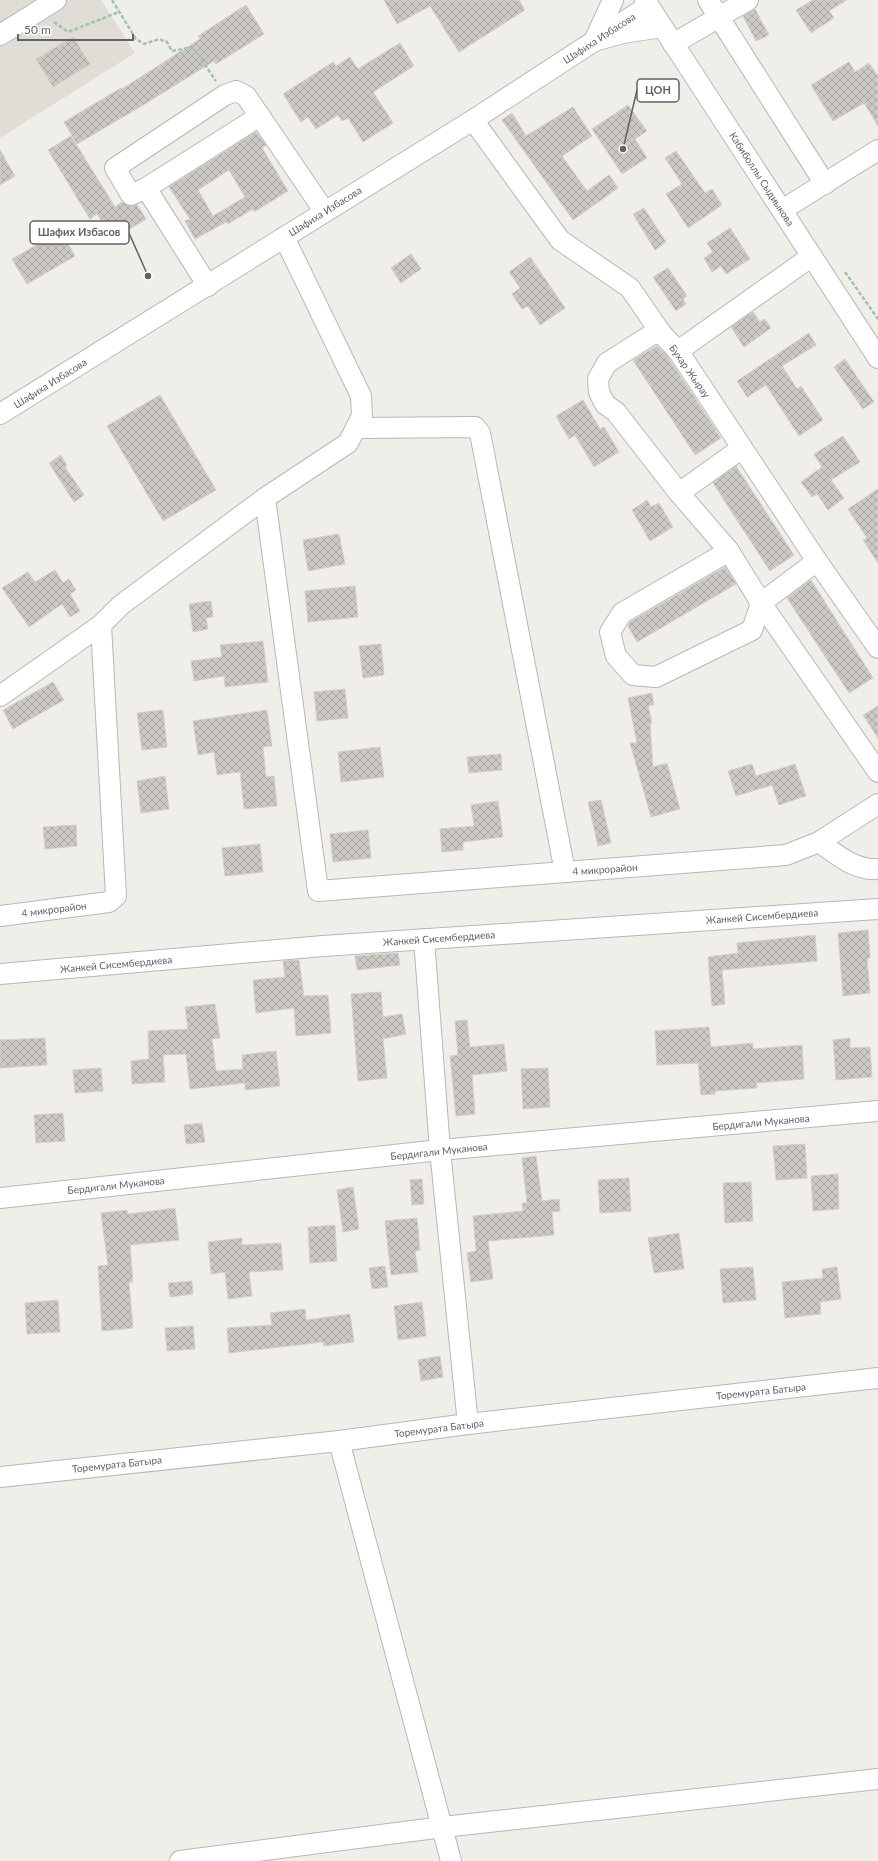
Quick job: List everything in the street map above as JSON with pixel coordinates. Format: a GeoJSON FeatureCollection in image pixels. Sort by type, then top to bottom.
{"type":"FeatureCollection","features":[{"type":"Feature","properties":{"kind":"street"},"geometry":{"type":"LineString","coordinates":[[594,41],[613,0]]}},
{"type":"Feature","properties":{"kind":"street"},"geometry":{"type":"LineString","coordinates":[[708,0],[824,184]]}},
{"type":"Feature","properties":{"kind":"street"},"geometry":{"type":"LineString","coordinates":[[674,44],[748,0]]}},
{"type":"Feature","properties":{"kind":"street","name":"Шафиха Избасова"},"geometry":{"type":"LineString","coordinates":[[0,414],[208,286],[284,236],[473,120],[594,41],[647,3]]}},
{"type":"Feature","properties":{"kind":"street","name":"Кабиболлы Сыдиыкова"},"geometry":{"type":"LineString","coordinates":[[647,3],[812,256],[875,346]]}},
{"type":"Feature","properties":{"kind":"street"},"geometry":{"type":"LineString","coordinates":[[0,35],[48,5]]}},
{"type":"Feature","properties":{"kind":"street"},"geometry":{"type":"LineString","coordinates":[[594,41],[623,33],[662,27]]}},
{"type":"Feature","properties":{"kind":"street"},"geometry":{"type":"LineString","coordinates":[[260,116],[146,188],[131,195],[115,168],[225,95],[236,91],[246,96],[260,116],[325,212]]}},
{"type":"Feature","properties":{"kind":"street","name":"Бухар Жырау"},"geometry":{"type":"LineString","coordinates":[[473,120],[560,240],[630,288],[661,334],[678,351],[817,561],[878,648]]}},
{"type":"Feature","properties":{"kind":"street"},"geometry":{"type":"LineString","coordinates":[[782,210],[878,150]]}},
{"type":"Feature","properties":{"kind":"street"},"geometry":{"type":"LineString","coordinates":[[146,188],[208,286]]}},
{"type":"Feature","properties":{"kind":"street"},"geometry":{"type":"LineString","coordinates":[[0,696],[101,625],[121,604],[266,498],[348,444],[362,416],[361,396],[284,236]]}},
{"type":"Feature","properties":{"kind":"street"},"geometry":{"type":"LineString","coordinates":[[678,351],[812,256]]}},
{"type":"Feature","properties":{"kind":"street"},"geometry":{"type":"LineString","coordinates":[[661,334],[651,336],[606,363],[598,379],[599,392],[604,404],[616,412],[679,493],[729,551],[878,772]]}},
{"type":"Feature","properties":{"kind":"street"},"geometry":{"type":"LineString","coordinates":[[357,428],[475,427],[480,433],[565,872]]}},
{"type":"Feature","properties":{"kind":"street"},"geometry":{"type":"LineString","coordinates":[[679,493],[742,448]]}},
{"type":"Feature","properties":{"kind":"street","name":"4 микрорайон"},"geometry":{"type":"LineString","coordinates":[[266,498],[318,891],[786,856],[819,842],[878,804]]}},
{"type":"Feature","properties":{"kind":"street"},"geometry":{"type":"LineString","coordinates":[[729,551],[622,614],[610,632],[616,656],[633,675],[656,677],[752,630],[762,602],[817,561]]}},
{"type":"Feature","properties":{"kind":"street","name":"4 микрорайон"},"geometry":{"type":"LineString","coordinates":[[0,916],[109,902],[116,896],[117,886],[101,625]]}},
{"type":"Feature","properties":{"kind":"street"},"geometry":{"type":"LineString","coordinates":[[819,842],[849,863],[871,870],[878,869]]}},
{"type":"Feature","properties":{"kind":"street","name":"Жанкей Сисембердиева"},"geometry":{"type":"LineString","coordinates":[[0,974],[424,939],[878,909]]}},
{"type":"Feature","properties":{"kind":"street"},"geometry":{"type":"LineString","coordinates":[[424,939],[440,1150],[468,1424]]}},
{"type":"Feature","properties":{"kind":"street","name":"Бердигали Муканова"},"geometry":{"type":"LineString","coordinates":[[0,1198],[440,1150],[878,1111]]}},
{"type":"Feature","properties":{"kind":"street","name":"Торемурата Батыра"},"geometry":{"type":"LineString","coordinates":[[0,1477],[339,1441],[468,1424],[878,1378]]}},
{"type":"Feature","properties":{"kind":"street"},"geometry":{"type":"LineString","coordinates":[[339,1441],[451,1861]]}},
{"type":"Feature","properties":{"kind":"street"},"geometry":{"type":"LineString","coordinates":[[180,1861],[443,1827],[878,1779]]}},
{"type":"Feature","properties":{"kind":"path"},"geometry":{"type":"LineString","coordinates":[[112,0],[136,39],[144,44],[159,39],[167,42],[172,51],[193,47],[225,95]]}},
{"type":"Feature","properties":{"kind":"path"},"geometry":{"type":"LineString","coordinates":[[48,5],[68,32],[119,12]]}},
{"type":"Feature","properties":{"kind":"shaded area"},"geometry":{"type":"Polygon","coordinates":[[[0,0],[101,0],[135,53],[0,138],[0,0]]]}},
{"type":"Feature","properties":{"kind":"building"},"geometry":{"type":"Polygon","coordinates":[[[384,0],[519,0],[525,10],[459,52],[430,6],[397,24],[384,0]]]}},
{"type":"Feature","properties":{"kind":"building"},"geometry":{"type":"Polygon","coordinates":[[[813,0],[847,0],[829,11],[834,18],[811,33],[796,10],[813,0]]]}},
{"type":"Feature","properties":{"kind":"building"},"geometry":{"type":"Polygon","coordinates":[[[246,5],[264,34],[216,64],[214,61],[77,144],[64,122],[121,88],[122,89],[200,39],[198,36],[246,5]]]}},
{"type":"Feature","properties":{"kind":"building"},"geometry":{"type":"Polygon","coordinates":[[[755,9],[769,35],[756,41],[743,16],[755,9]]]}},
{"type":"Feature","properties":{"kind":"building"},"geometry":{"type":"Polygon","coordinates":[[[73,37],[90,64],[53,87],[36,59],[73,37]]]}},
{"type":"Feature","properties":{"kind":"building"},"geometry":{"type":"Polygon","coordinates":[[[400,43],[414,66],[373,92],[393,123],[363,142],[348,118],[342,121],[338,115],[316,129],[308,117],[301,122],[283,94],[333,62],[336,66],[350,57],[358,69],[400,43]]]}},
{"type":"Feature","properties":{"kind":"building"},"geometry":{"type":"Polygon","coordinates":[[[849,62],[855,72],[869,63],[878,76],[878,126],[864,103],[833,121],[811,85],[849,62]]]}},
{"type":"Feature","properties":{"kind":"building"},"geometry":{"type":"Polygon","coordinates":[[[628,105],[647,131],[635,139],[647,158],[622,174],[592,129],[628,105]]]}},
{"type":"Feature","properties":{"kind":"building"},"geometry":{"type":"Polygon","coordinates":[[[573,107],[592,136],[562,156],[587,191],[609,175],[618,188],[573,220],[502,120],[512,113],[526,136],[573,107]]]}},
{"type":"Feature","properties":{"kind":"building"},"geometry":{"type":"Polygon","coordinates":[[[256,132],[266,145],[262,148],[288,191],[254,212],[253,209],[228,224],[226,222],[195,239],[185,221],[190,219],[169,187],[256,132]],[[229,170],[198,190],[213,216],[245,197],[229,170]]]}},
{"type":"Feature","properties":{"kind":"building"},"geometry":{"type":"Polygon","coordinates":[[[71,136],[115,207],[122,202],[130,206],[137,205],[146,219],[113,239],[97,214],[90,219],[48,150],[71,136]]]}},
{"type":"Feature","properties":{"kind":"building"},"geometry":{"type":"Polygon","coordinates":[[[0,150],[15,176],[0,185],[0,150]]]}},
{"type":"Feature","properties":{"kind":"building"},"geometry":{"type":"Polygon","coordinates":[[[676,151],[705,193],[712,189],[722,205],[688,228],[666,194],[682,184],[665,158],[676,151]]]}},
{"type":"Feature","properties":{"kind":"building"},"geometry":{"type":"Polygon","coordinates":[[[644,208],[666,242],[655,250],[633,214],[644,208]]]}},
{"type":"Feature","properties":{"kind":"building"},"geometry":{"type":"Polygon","coordinates":[[[730,228],[750,259],[726,274],[721,266],[712,272],[704,258],[713,252],[707,243],[730,228]]]}},
{"type":"Feature","properties":{"kind":"building"},"geometry":{"type":"Polygon","coordinates":[[[61,231],[75,256],[27,284],[12,259],[61,231]]]}},
{"type":"Feature","properties":{"kind":"building"},"geometry":{"type":"Polygon","coordinates":[[[411,254],[421,269],[401,283],[391,268],[411,254]]]}},
{"type":"Feature","properties":{"kind":"building"},"geometry":{"type":"Polygon","coordinates":[[[530,257],[565,308],[540,325],[528,306],[522,309],[512,294],[520,288],[509,272],[530,257]]]}},
{"type":"Feature","properties":{"kind":"building"},"geometry":{"type":"Polygon","coordinates":[[[668,268],[687,296],[683,299],[686,304],[676,311],[653,277],[668,268]]]}},
{"type":"Feature","properties":{"kind":"building"},"geometry":{"type":"Polygon","coordinates":[[[753,312],[760,322],[765,319],[771,328],[744,347],[731,327],[753,312]]]}},
{"type":"Feature","properties":{"kind":"building"},"geometry":{"type":"Polygon","coordinates":[[[809,333],[816,345],[782,366],[797,389],[801,386],[823,420],[799,436],[766,385],[747,397],[737,381],[809,333]]]}},
{"type":"Feature","properties":{"kind":"building"},"geometry":{"type":"Polygon","coordinates":[[[657,346],[667,356],[721,438],[695,455],[633,360],[657,346]]]}},
{"type":"Feature","properties":{"kind":"building"},"geometry":{"type":"Polygon","coordinates":[[[845,359],[874,402],[863,409],[834,367],[845,359]]]}},
{"type":"Feature","properties":{"kind":"building"},"geometry":{"type":"Polygon","coordinates":[[[160,395],[216,490],[163,521],[107,426],[160,395]]]}},
{"type":"Feature","properties":{"kind":"building"},"geometry":{"type":"Polygon","coordinates":[[[583,400],[600,429],[604,427],[619,452],[594,467],[575,435],[569,439],[556,416],[583,400]]]}},
{"type":"Feature","properties":{"kind":"building"},"geometry":{"type":"Polygon","coordinates":[[[843,436],[860,462],[831,480],[844,498],[828,510],[817,494],[812,497],[801,482],[822,467],[814,454],[843,436]]]}},
{"type":"Feature","properties":{"kind":"building"},"geometry":{"type":"Polygon","coordinates":[[[61,455],[67,466],[65,467],[84,495],[74,502],[49,463],[61,455]]]}},
{"type":"Feature","properties":{"kind":"building"},"geometry":{"type":"Polygon","coordinates":[[[736,466],[794,555],[770,571],[713,483],[736,466]]]}},
{"type":"Feature","properties":{"kind":"building"},"geometry":{"type":"Polygon","coordinates":[[[878,489],[878,563],[863,540],[867,538],[848,509],[878,489]]]}},
{"type":"Feature","properties":{"kind":"building"},"geometry":{"type":"Polygon","coordinates":[[[647,500],[651,507],[659,503],[673,527],[650,541],[632,510],[647,500]]]}},
{"type":"Feature","properties":{"kind":"building"},"geometry":{"type":"Polygon","coordinates":[[[339,534],[345,564],[308,571],[303,540],[339,534]]]}},
{"type":"Feature","properties":{"kind":"building"},"geometry":{"type":"Polygon","coordinates":[[[725,567],[736,584],[637,642],[628,626],[630,622],[725,567]]]}},
{"type":"Feature","properties":{"kind":"building"},"geometry":{"type":"Polygon","coordinates":[[[55,570],[63,583],[69,579],[76,590],[70,594],[80,611],[70,617],[62,604],[29,627],[2,588],[28,572],[35,582],[55,570]]]}},
{"type":"Feature","properties":{"kind":"building"},"geometry":{"type":"Polygon","coordinates":[[[811,580],[873,678],[849,693],[787,598],[811,580]]]}},
{"type":"Feature","properties":{"kind":"building"},"geometry":{"type":"Polygon","coordinates":[[[355,586],[358,617],[308,622],[305,591],[355,586]]]}},
{"type":"Feature","properties":{"kind":"building"},"geometry":{"type":"Polygon","coordinates":[[[211,601],[213,617],[206,618],[208,629],[193,632],[189,604],[211,601]]]}},
{"type":"Feature","properties":{"kind":"building"},"geometry":{"type":"Polygon","coordinates":[[[263,641],[268,682],[225,687],[224,676],[194,681],[191,661],[222,657],[220,645],[263,641]]]}},
{"type":"Feature","properties":{"kind":"building"},"geometry":{"type":"Polygon","coordinates":[[[381,644],[384,675],[363,678],[359,646],[381,644]]]}},
{"type":"Feature","properties":{"kind":"building"},"geometry":{"type":"Polygon","coordinates":[[[53,682],[64,700],[13,729],[3,710],[53,682]]]}},
{"type":"Feature","properties":{"kind":"building"},"geometry":{"type":"Polygon","coordinates":[[[345,689],[348,718],[317,721],[314,692],[345,689]]]}},
{"type":"Feature","properties":{"kind":"building"},"geometry":{"type":"Polygon","coordinates":[[[652,693],[654,705],[648,706],[652,723],[650,723],[653,767],[667,763],[680,809],[651,817],[630,743],[637,743],[628,698],[652,693]]]}},
{"type":"Feature","properties":{"kind":"building"},"geometry":{"type":"Polygon","coordinates":[[[878,706],[878,738],[863,715],[878,706]]]}},
{"type":"Feature","properties":{"kind":"building"},"geometry":{"type":"Polygon","coordinates":[[[163,710],[167,747],[142,750],[137,713],[163,710]]]}},
{"type":"Feature","properties":{"kind":"building"},"geometry":{"type":"Polygon","coordinates":[[[267,710],[272,746],[263,747],[266,777],[274,776],[277,806],[244,809],[240,772],[217,775],[214,752],[198,755],[193,721],[267,710]]]}},
{"type":"Feature","properties":{"kind":"building"},"geometry":{"type":"Polygon","coordinates":[[[380,747],[384,777],[341,782],[338,752],[380,747]]]}},
{"type":"Feature","properties":{"kind":"building"},"geometry":{"type":"Polygon","coordinates":[[[501,754],[502,770],[469,773],[467,757],[501,754]]]}},
{"type":"Feature","properties":{"kind":"building"},"geometry":{"type":"Polygon","coordinates":[[[752,764],[756,776],[795,764],[806,796],[779,805],[772,785],[736,796],[728,771],[752,764]]]}},
{"type":"Feature","properties":{"kind":"building"},"geometry":{"type":"Polygon","coordinates":[[[165,776],[169,809],[141,813],[137,781],[165,776]]]}},
{"type":"Feature","properties":{"kind":"building"},"geometry":{"type":"Polygon","coordinates":[[[601,800],[611,843],[598,846],[588,802],[601,800]]]}},
{"type":"Feature","properties":{"kind":"building"},"geometry":{"type":"Polygon","coordinates":[[[498,801],[503,837],[463,842],[463,850],[442,852],[440,829],[474,826],[471,805],[498,801]]]}},
{"type":"Feature","properties":{"kind":"building"},"geometry":{"type":"Polygon","coordinates":[[[76,825],[77,846],[45,849],[43,827],[76,825]]]}},
{"type":"Feature","properties":{"kind":"building"},"geometry":{"type":"Polygon","coordinates":[[[368,830],[371,858],[333,862],[330,834],[368,830]]]}},
{"type":"Feature","properties":{"kind":"building"},"geometry":{"type":"Polygon","coordinates":[[[260,844],[263,872],[225,876],[222,848],[260,844]]]}},
{"type":"Feature","properties":{"kind":"building"},"geometry":{"type":"Polygon","coordinates":[[[868,930],[870,958],[867,958],[870,993],[843,996],[838,933],[868,930]]]}},
{"type":"Feature","properties":{"kind":"building"},"geometry":{"type":"Polygon","coordinates":[[[815,935],[817,961],[722,970],[725,1004],[712,1006],[708,957],[738,953],[737,943],[815,935]]]}},
{"type":"Feature","properties":{"kind":"building"},"geometry":{"type":"Polygon","coordinates":[[[398,953],[400,965],[357,970],[355,956],[398,953]]]}},
{"type":"Feature","properties":{"kind":"building"},"geometry":{"type":"Polygon","coordinates":[[[299,960],[304,996],[328,995],[331,1033],[296,1036],[294,1008],[256,1013],[253,980],[285,977],[283,961],[299,960]]]}},
{"type":"Feature","properties":{"kind":"building"},"geometry":{"type":"Polygon","coordinates":[[[381,992],[383,1017],[402,1014],[406,1034],[383,1039],[387,1078],[358,1081],[351,994],[381,992]]]}},
{"type":"Feature","properties":{"kind":"building"},"geometry":{"type":"Polygon","coordinates":[[[215,1004],[220,1038],[212,1039],[216,1071],[243,1069],[242,1055],[276,1051],[280,1086],[245,1090],[245,1083],[190,1089],[186,1054],[163,1055],[165,1082],[132,1084],[131,1061],[149,1059],[148,1031],[188,1029],[185,1007],[215,1004]]]}},
{"type":"Feature","properties":{"kind":"building"},"geometry":{"type":"Polygon","coordinates":[[[467,1020],[470,1047],[504,1044],[507,1071],[472,1075],[475,1114],[456,1116],[450,1056],[458,1055],[455,1021],[467,1020]]]}},
{"type":"Feature","properties":{"kind":"building"},"geometry":{"type":"Polygon","coordinates":[[[709,1027],[711,1047],[753,1043],[753,1049],[802,1045],[804,1079],[756,1083],[757,1088],[715,1091],[715,1094],[701,1095],[698,1063],[657,1065],[655,1031],[709,1027]]]}},
{"type":"Feature","properties":{"kind":"building"},"geometry":{"type":"Polygon","coordinates":[[[45,1038],[47,1065],[0,1068],[0,1040],[45,1038]]]}},
{"type":"Feature","properties":{"kind":"building"},"geometry":{"type":"Polygon","coordinates":[[[850,1038],[850,1048],[870,1047],[872,1077],[836,1080],[833,1040],[850,1038]]]}},
{"type":"Feature","properties":{"kind":"building"},"geometry":{"type":"Polygon","coordinates":[[[101,1068],[103,1091],[75,1093],[73,1070],[101,1068]]]}},
{"type":"Feature","properties":{"kind":"building"},"geometry":{"type":"Polygon","coordinates":[[[548,1068],[550,1107],[523,1109],[521,1069],[548,1068]]]}},
{"type":"Feature","properties":{"kind":"building"},"geometry":{"type":"Polygon","coordinates":[[[63,1113],[65,1141],[36,1143],[34,1115],[63,1113]]]}},
{"type":"Feature","properties":{"kind":"building"},"geometry":{"type":"Polygon","coordinates":[[[202,1123],[205,1142],[186,1144],[184,1125],[202,1123]]]}},
{"type":"Feature","properties":{"kind":"building"},"geometry":{"type":"Polygon","coordinates":[[[805,1144],[807,1178],[776,1180],[773,1146],[805,1144]]]}},
{"type":"Feature","properties":{"kind":"building"},"geometry":{"type":"Polygon","coordinates":[[[536,1156],[542,1201],[559,1199],[560,1211],[552,1212],[554,1235],[488,1241],[493,1279],[471,1282],[467,1253],[476,1251],[473,1216],[523,1211],[522,1203],[527,1203],[522,1158],[536,1156]]]}},
{"type":"Feature","properties":{"kind":"building"},"geometry":{"type":"Polygon","coordinates":[[[838,1174],[839,1209],[813,1211],[811,1176],[838,1174]]]}},
{"type":"Feature","properties":{"kind":"building"},"geometry":{"type":"Polygon","coordinates":[[[629,1178],[631,1211],[600,1213],[598,1180],[629,1178]]]}},
{"type":"Feature","properties":{"kind":"building"},"geometry":{"type":"Polygon","coordinates":[[[422,1179],[424,1204],[412,1205],[410,1180],[422,1179]]]}},
{"type":"Feature","properties":{"kind":"building"},"geometry":{"type":"Polygon","coordinates":[[[751,1182],[753,1221],[725,1223],[723,1183],[751,1182]]]}},
{"type":"Feature","properties":{"kind":"building"},"geometry":{"type":"Polygon","coordinates":[[[353,1187],[359,1229],[343,1232],[337,1190],[353,1187]]]}},
{"type":"Feature","properties":{"kind":"building"},"geometry":{"type":"Polygon","coordinates":[[[175,1208],[179,1240],[130,1245],[133,1282],[129,1282],[133,1328],[102,1331],[98,1266],[108,1265],[101,1213],[127,1210],[128,1214],[175,1208]]]}},
{"type":"Feature","properties":{"kind":"building"},"geometry":{"type":"Polygon","coordinates":[[[417,1218],[420,1250],[415,1251],[418,1272],[391,1275],[385,1221],[417,1218]]]}},
{"type":"Feature","properties":{"kind":"building"},"geometry":{"type":"Polygon","coordinates":[[[335,1225],[337,1261],[310,1263],[308,1227],[335,1225]]]}},
{"type":"Feature","properties":{"kind":"building"},"geometry":{"type":"Polygon","coordinates":[[[679,1233],[684,1269],[654,1273],[648,1238],[679,1233]]]}},
{"type":"Feature","properties":{"kind":"building"},"geometry":{"type":"Polygon","coordinates":[[[242,1238],[242,1245],[281,1243],[283,1270],[249,1272],[252,1296],[228,1299],[225,1272],[211,1274],[208,1242],[242,1238]]]}},
{"type":"Feature","properties":{"kind":"building"},"geometry":{"type":"Polygon","coordinates":[[[385,1266],[388,1287],[372,1289],[369,1268],[385,1266]]]}},
{"type":"Feature","properties":{"kind":"building"},"geometry":{"type":"Polygon","coordinates":[[[753,1267],[756,1300],[723,1303],[720,1269],[753,1267]]]}},
{"type":"Feature","properties":{"kind":"building"},"geometry":{"type":"Polygon","coordinates":[[[837,1267],[841,1299],[820,1302],[821,1314],[785,1318],[782,1282],[823,1278],[822,1269],[837,1267]]]}},
{"type":"Feature","properties":{"kind":"building"},"geometry":{"type":"Polygon","coordinates":[[[192,1281],[193,1294],[170,1297],[168,1283],[192,1281]]]}},
{"type":"Feature","properties":{"kind":"building"},"geometry":{"type":"Polygon","coordinates":[[[58,1300],[60,1332],[27,1334],[25,1303],[58,1300]]]}},
{"type":"Feature","properties":{"kind":"building"},"geometry":{"type":"Polygon","coordinates":[[[422,1302],[426,1336],[398,1340],[394,1306],[422,1302]]]}},
{"type":"Feature","properties":{"kind":"building"},"geometry":{"type":"Polygon","coordinates":[[[305,1309],[306,1320],[350,1314],[354,1342],[324,1346],[323,1342],[229,1353],[227,1328],[272,1325],[270,1313],[305,1309]]]}},
{"type":"Feature","properties":{"kind":"building"},"geometry":{"type":"Polygon","coordinates":[[[193,1326],[195,1349],[167,1351],[165,1328],[193,1326]]]}},
{"type":"Feature","properties":{"kind":"building"},"geometry":{"type":"Polygon","coordinates":[[[440,1356],[443,1377],[421,1381],[418,1360],[440,1356]]]}},
{"type":"Feature","properties":{"kind":"place","name":"ЦОН"},"geometry":{"type":"Point","coordinates":[623,149]}},
{"type":"Feature","properties":{"kind":"place","name":"Шафих Избасов"},"geometry":{"type":"Point","coordinates":[148,276]}}]}
